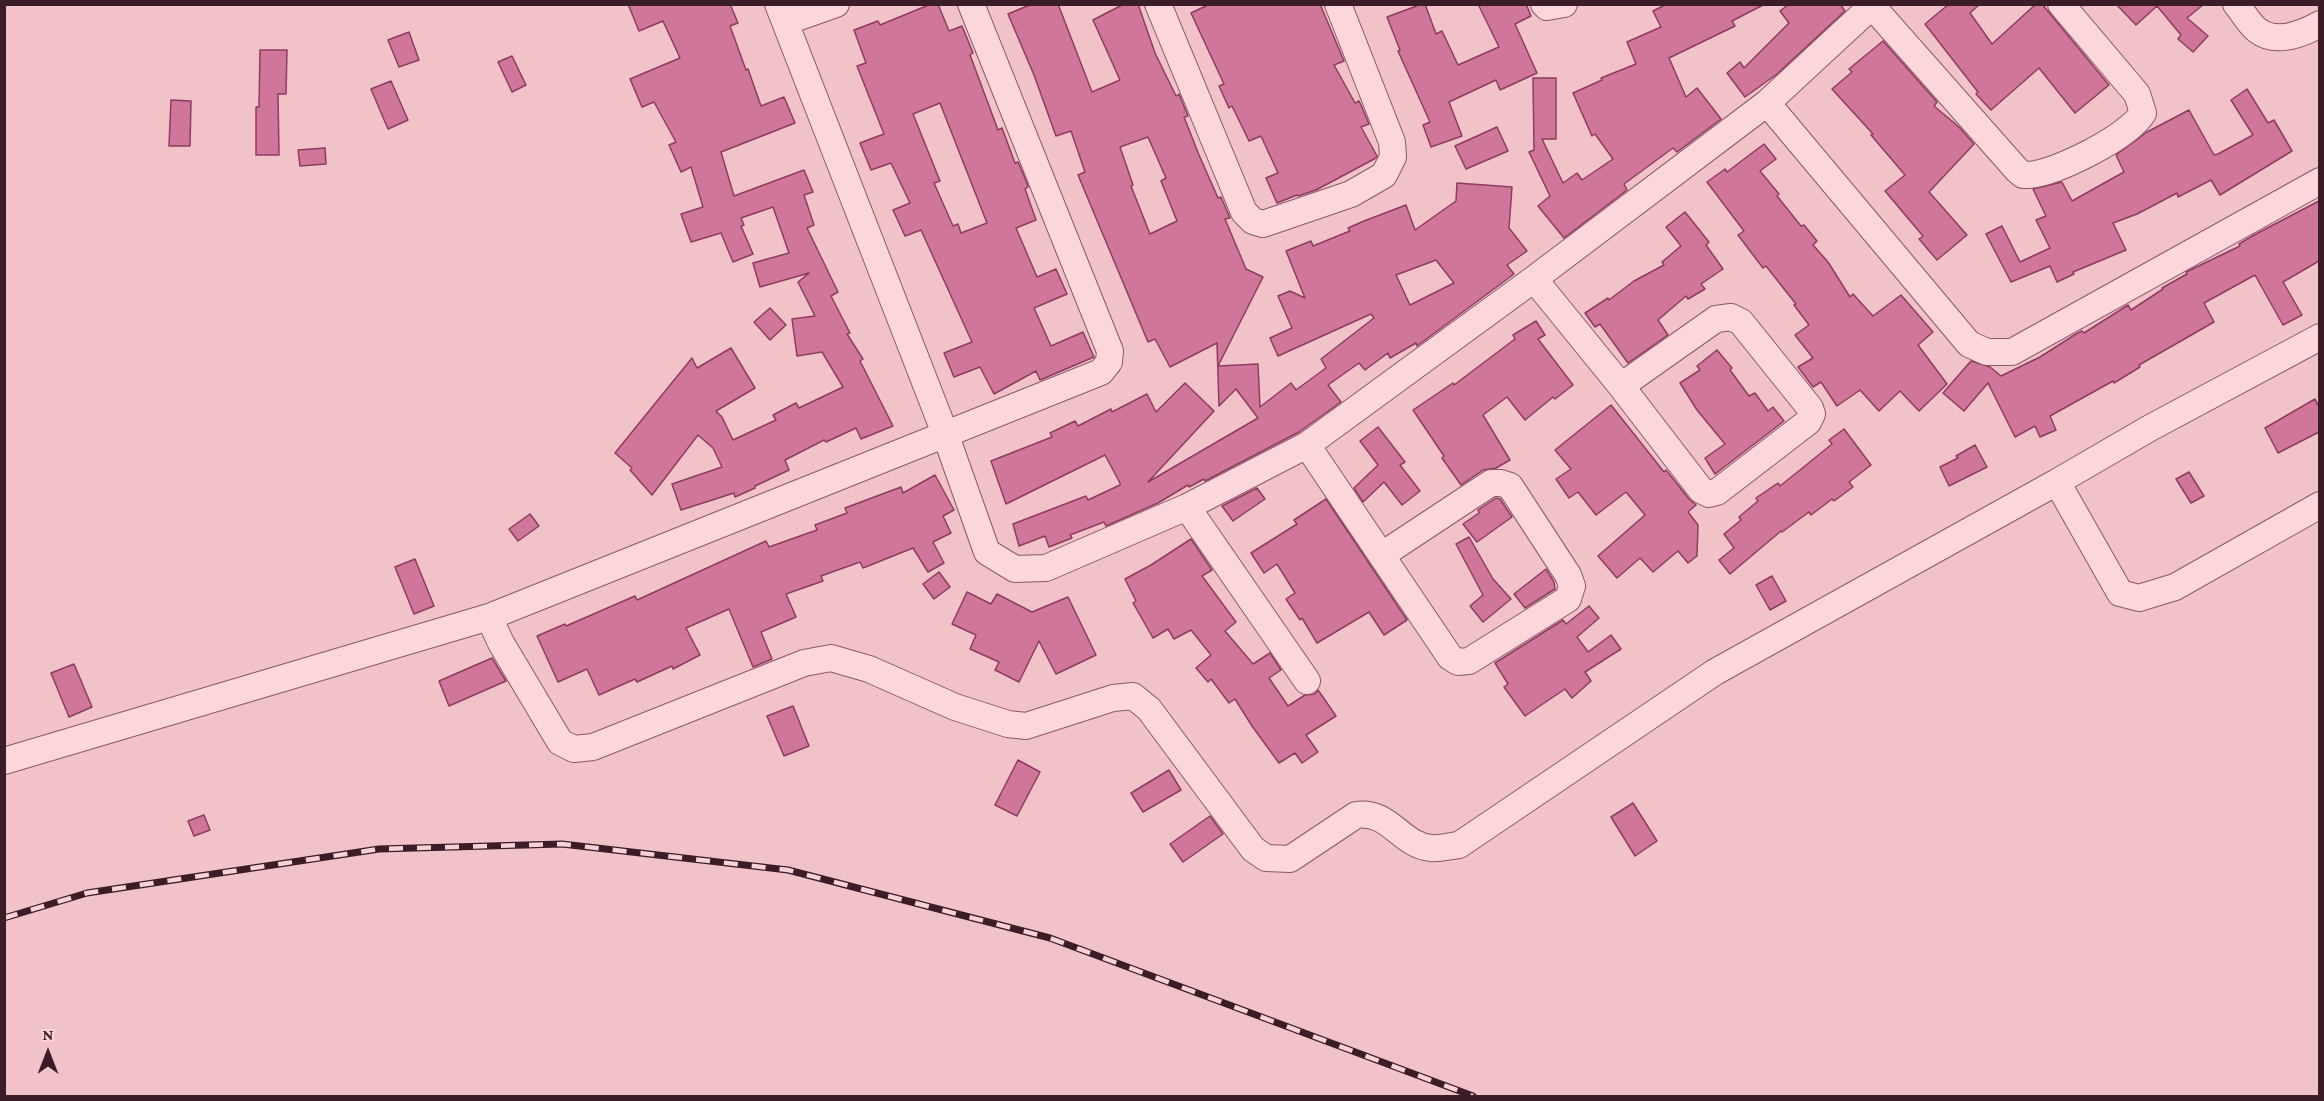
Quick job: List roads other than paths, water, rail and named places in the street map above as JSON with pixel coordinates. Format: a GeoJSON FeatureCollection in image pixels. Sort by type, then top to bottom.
{"type":"FeatureCollection","features":[{"type":"Feature","properties":{"kind":"street"},"geometry":{"type":"LineString","coordinates":[[836,4],[782,13],[946,436],[987,552],[1015,569],[1046,568],[1187,507],[1307,445],[1534,279],[1767,103],[1873,5],[2023,175],[2085,156],[2138,122],[2143,113],[2137,94],[2061,4]]}},
{"type":"Feature","properties":{"kind":"street"},"geometry":{"type":"LineString","coordinates":[[4,761],[489,617],[946,436],[1101,372],[1109,362],[1110,351],[971,4]]}},
{"type":"Feature","properties":{"kind":"street"},"geometry":{"type":"LineString","coordinates":[[1158,4],[1244,212],[1252,221],[1263,224],[1351,194],[1384,175],[1393,157],[1392,141],[1338,4]]}},
{"type":"Feature","properties":{"kind":"street"},"geometry":{"type":"LineString","coordinates":[[1544,4],[1547,7],[1564,4]]}},
{"type":"Feature","properties":{"kind":"street"},"geometry":{"type":"LineString","coordinates":[[2236,4],[2258,31],[2280,38],[2304,33],[2319,24]]}},
{"type":"Feature","properties":{"kind":"street"},"geometry":{"type":"LineString","coordinates":[[1767,103],[1969,344],[1986,352],[2012,352],[2319,181]]}},
{"type":"Feature","properties":{"kind":"street"},"geometry":{"type":"LineString","coordinates":[[1534,279],[1621,386],[1701,490],[1709,494],[1717,492],[1808,422],[1812,414],[1810,408],[1741,322],[1731,317],[1716,319],[1621,386]]}},
{"type":"Feature","properties":{"kind":"street"},"geometry":{"type":"LineString","coordinates":[[489,617],[501,643],[560,742],[574,748],[593,747],[804,663],[831,658],[869,669],[955,707],[1008,724],[1026,726],[1113,698],[1133,696],[1149,709],[1253,849],[1266,858],[1290,859],[1356,816],[1368,814],[1380,818],[1413,843],[1431,849],[1459,845],[1715,672],[2150,428],[2319,337]]}},
{"type":"Feature","properties":{"kind":"street"},"geometry":{"type":"LineString","coordinates":[[1307,445],[1450,657],[1458,662],[1469,661],[1568,600],[1572,586],[1568,575],[1510,486],[1501,483],[1491,483],[1382,555]]}},
{"type":"Feature","properties":{"kind":"street"},"geometry":{"type":"LineString","coordinates":[[2057,482],[2120,593],[2139,598],[2175,587],[2319,505]]}},
{"type":"Feature","properties":{"kind":"street"},"geometry":{"type":"LineString","coordinates":[[1187,507],[1307,681]]}},
{"type":"Feature","properties":{"kind":"railway"},"geometry":{"type":"LineString","coordinates":[[4,918],[87,893],[379,849],[562,844],[788,870],[1050,938],[1473,1096]]}}]}
